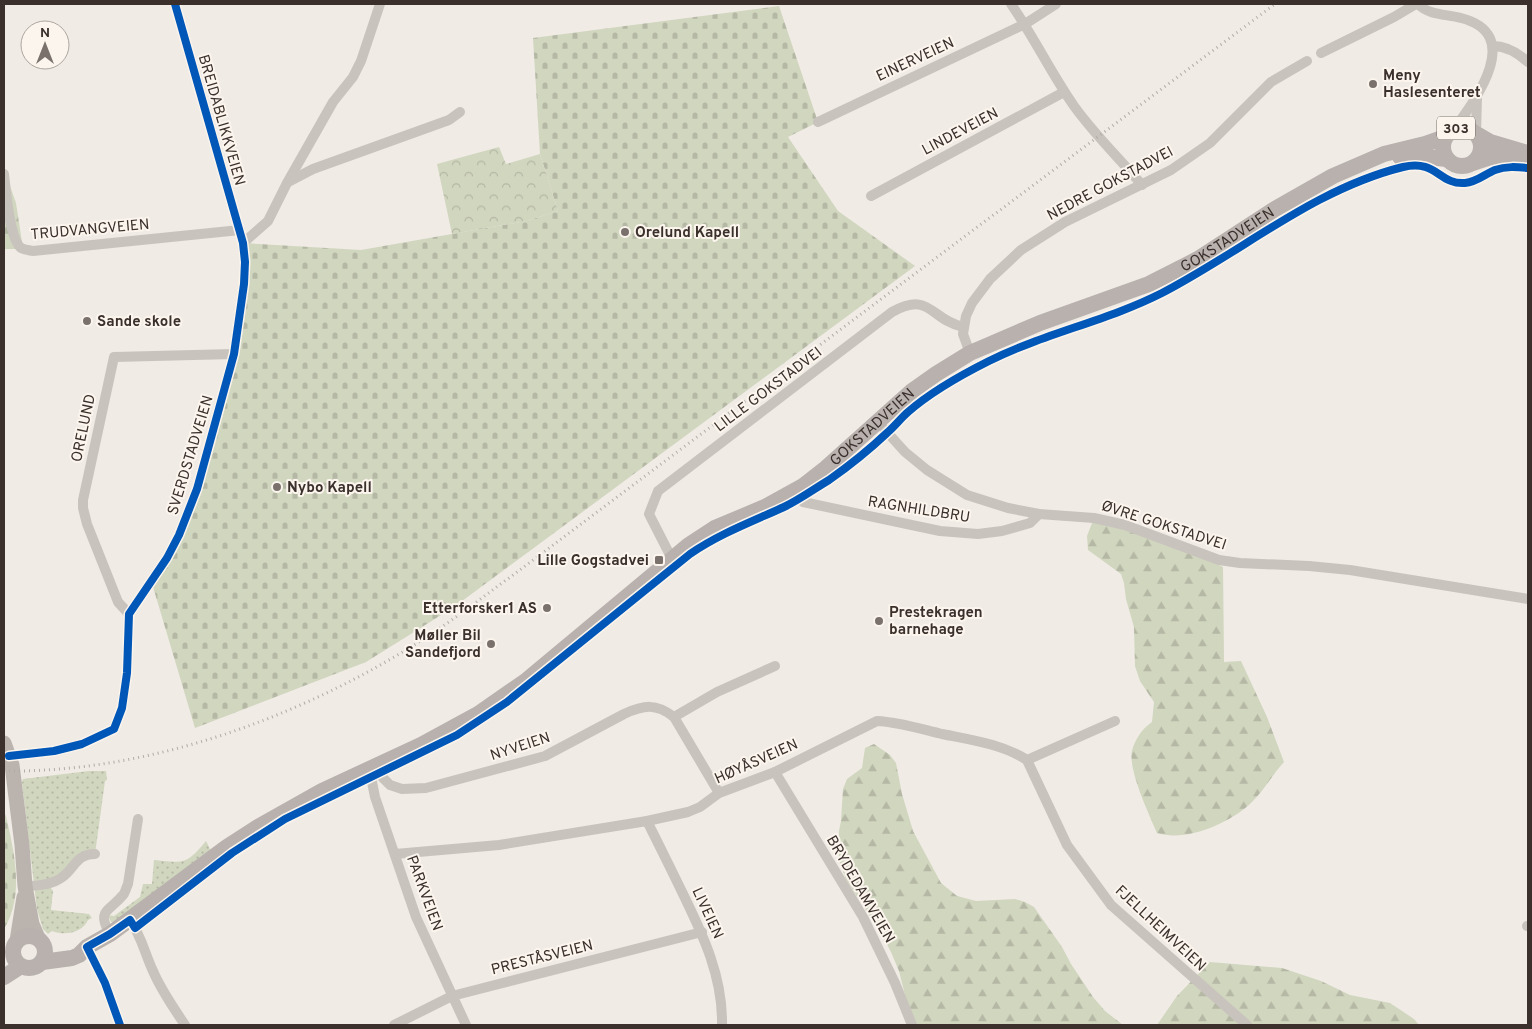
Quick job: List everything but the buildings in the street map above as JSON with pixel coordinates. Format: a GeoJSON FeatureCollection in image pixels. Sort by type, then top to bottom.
{"type":"FeatureCollection","features":[{"type":"Feature","properties":{"kind":"main road","name":"303"},"geometry":{"type":"LineString","coordinates":[[1528,153],[1490,142],[1466,128],[1450,133],[1442,148],[1451,163],[1462,166],[1491,158],[1528,158]]}},
{"type":"Feature","properties":{"kind":"main road","name":"GOKSTADVEIEN"},"geometry":{"type":"LineString","coordinates":[[41,949],[87,947],[130,920],[258,827],[322,791],[454,728],[504,697],[689,545],[715,528],[765,507],[794,492],[826,468],[927,380],[970,353],[1032,326],[1123,294],[1169,275],[1198,259],[1275,209],[1333,176],[1384,154],[1425,144],[1450,133]]}},
{"type":"Feature","properties":{"kind":"main road","name":"303"},"geometry":{"type":"LineString","coordinates":[[1473,163],[1482,148],[1477,134]]}},
{"type":"Feature","properties":{"kind":"main road","name":"GOKSTADVEIEN"},"geometry":{"type":"LineString","coordinates":[[1333,176],[1385,160],[1410,155],[1447,159]]}},
{"type":"Feature","properties":{"kind":"main road"},"geometry":{"type":"LineString","coordinates":[[6,749],[20,826],[32,924],[41,949]]}},
{"type":"Feature","properties":{"kind":"main road"},"geometry":{"type":"LineString","coordinates":[[21,966],[11,951],[26,886]]}},
{"type":"Feature","properties":{"kind":"main road","name":"GOKSTADVEIEN"},"geometry":{"type":"LineString","coordinates":[[11,951],[24,936],[29,936],[41,949]]}},
{"type":"Feature","properties":{"kind":"main road","name":"GOKSTADVEIEN"},"geometry":{"type":"LineString","coordinates":[[21,966],[32,968],[41,949]]}},
{"type":"Feature","properties":{"kind":"main road","name":"303"},"geometry":{"type":"LineString","coordinates":[[4,977],[21,966]]}},
{"type":"Feature","properties":{"kind":"street","name":"BREIDABLIKKVEIEN"},"geometry":{"type":"LineString","coordinates":[[175,4],[243,244]]}},
{"type":"Feature","properties":{"kind":"street"},"geometry":{"type":"LineString","coordinates":[[243,244],[268,221],[287,183],[333,102],[353,77],[364,52],[380,4]]}},
{"type":"Feature","properties":{"kind":"street"},"geometry":{"type":"LineString","coordinates":[[1011,4],[1025,24],[1064,92],[1098,137],[1142,185]]}},
{"type":"Feature","properties":{"kind":"street","name":"EINERVEIEN"},"geometry":{"type":"LineString","coordinates":[[818,122],[1025,24],[1056,4]]}},
{"type":"Feature","properties":{"kind":"street"},"geometry":{"type":"LineString","coordinates":[[1321,54],[1417,4],[1429,12],[1463,18],[1477,24],[1488,33],[1493,46],[1492,59],[1477,96],[1450,133]]}},
{"type":"Feature","properties":{"kind":"street"},"geometry":{"type":"LineString","coordinates":[[1493,46],[1514,51],[1528,62]]}},
{"type":"Feature","properties":{"kind":"street","name":"NEDRE GOKSTADVEI"},"geometry":{"type":"LineString","coordinates":[[963,327],[972,303],[981,290],[1003,265],[1021,250],[1065,222],[1171,170],[1210,143],[1265,87],[1307,61]]}},
{"type":"Feature","properties":{"kind":"street","name":"LINDEVEIEN"},"geometry":{"type":"LineString","coordinates":[[871,196],[1064,92]]}},
{"type":"Feature","properties":{"kind":"street"},"geometry":{"type":"LineString","coordinates":[[1477,96],[1477,134]]}},
{"type":"Feature","properties":{"kind":"street"},"geometry":{"type":"LineString","coordinates":[[287,183],[313,169],[449,120],[460,112]]}},
{"type":"Feature","properties":{"kind":"street","name":"TRUDVANGVEIEN"},"geometry":{"type":"LineString","coordinates":[[4,174],[13,233],[17,243],[23,249],[33,250],[240,230]]}},
{"type":"Feature","properties":{"kind":"street","name":"SVERDSTADVEIEN"},"geometry":{"type":"LineString","coordinates":[[129,614],[167,558],[179,535],[197,489],[234,354],[244,284],[245,262],[243,244]]}},
{"type":"Feature","properties":{"kind":"street","name":"LILLE GOKSTADVEI"},"geometry":{"type":"LineString","coordinates":[[672,559],[649,514],[658,491],[892,312],[904,306],[917,303],[924,305],[953,324],[963,327]]}},
{"type":"Feature","properties":{"kind":"street"},"geometry":{"type":"LineString","coordinates":[[963,327],[962,334],[970,353]]}},
{"type":"Feature","properties":{"kind":"street","name":"ORELUND"},"geometry":{"type":"LineString","coordinates":[[129,614],[118,602],[87,524],[83,508],[83,500],[114,357],[234,354]]}},
{"type":"Feature","properties":{"kind":"street","name":"ØVRE GOKSTADVEI"},"geometry":{"type":"LineString","coordinates":[[877,422],[906,452],[927,470],[967,495],[1008,508],[1039,514],[1094,518],[1125,525],[1219,560],[1350,570],[1528,599]]}},
{"type":"Feature","properties":{"kind":"street","name":"RAGNHILDBRU"},"geometry":{"type":"LineString","coordinates":[[794,492],[803,502],[950,531],[978,534],[1030,524],[1039,514]]}},
{"type":"Feature","properties":{"kind":"street"},"geometry":{"type":"LineString","coordinates":[[6,749],[21,753],[54,751],[82,744],[114,729],[122,708],[127,672],[129,614]]}},
{"type":"Feature","properties":{"kind":"street"},"geometry":{"type":"LineString","coordinates":[[720,793],[674,717],[717,692],[775,666]]}},
{"type":"Feature","properties":{"kind":"street","name":"NYVEIEN"},"geometry":{"type":"LineString","coordinates":[[372,767],[390,785],[402,789],[426,788],[545,756],[635,710],[646,707],[660,708],[674,717]]}},
{"type":"Feature","properties":{"kind":"street","name":"HØYÅSVEIEN"},"geometry":{"type":"LineString","coordinates":[[395,854],[499,845],[647,821],[688,812],[700,807],[720,793],[775,772],[877,721],[919,728],[998,747],[1016,753],[1027,760]]}},
{"type":"Feature","properties":{"kind":"street"},"geometry":{"type":"LineString","coordinates":[[1027,760],[1115,721]]}},
{"type":"Feature","properties":{"kind":"street","name":"FJELLHEIMVEIEN"},"geometry":{"type":"LineString","coordinates":[[1027,760],[1067,845],[1112,905],[1247,1025]]}},
{"type":"Feature","properties":{"kind":"street","name":"PARKVEIEN"},"geometry":{"type":"LineString","coordinates":[[372,767],[371,777],[375,797],[416,917],[466,1025]]}},
{"type":"Feature","properties":{"kind":"street","name":"BRYDEDAMVEIEN"},"geometry":{"type":"LineString","coordinates":[[775,772],[863,917],[895,983],[912,1025]]}},
{"type":"Feature","properties":{"kind":"street"},"geometry":{"type":"LineString","coordinates":[[110,934],[104,921],[104,915],[107,909],[124,895],[128,884],[138,819]]}},
{"type":"Feature","properties":{"kind":"street","name":"LIVEIEN"},"geometry":{"type":"LineString","coordinates":[[647,821],[709,949],[716,972],[722,1025]]}},
{"type":"Feature","properties":{"kind":"street"},"geometry":{"type":"LineString","coordinates":[[26,886],[48,884],[60,878],[83,856],[95,854]]}},
{"type":"Feature","properties":{"kind":"street"},"geometry":{"type":"LineString","coordinates":[[130,920],[137,931],[153,972],[185,1025]]}},
{"type":"Feature","properties":{"kind":"street","name":"PRESTÅSVEIEN"},"geometry":{"type":"LineString","coordinates":[[394,1025],[452,996],[702,932]]}},
{"type":"Feature","properties":{"kind":"street"},"geometry":{"type":"LineString","coordinates":[[87,947],[105,983],[120,1025]]}},
{"type":"Feature","properties":{"kind":"green space"},"geometry":{"type":"Polygon","coordinates":[[[779,6],[818,122],[788,137],[838,211],[915,266],[454,607],[366,662],[195,728],[151,580],[179,535],[234,354],[243,243],[361,250],[526,221],[558,211],[540,154],[533,38],[779,6]]]}},
{"type":"Feature","properties":{"kind":"green space"},"geometry":{"type":"Polygon","coordinates":[[[499,147],[506,164],[540,154],[558,211],[526,221],[452,234],[437,164],[499,147]]]}},
{"type":"Feature","properties":{"kind":"green space"},"geometry":{"type":"Polygon","coordinates":[[[4,169],[16,203],[23,249],[4,249],[4,169]]]}},
{"type":"Feature","properties":{"kind":"green space"},"geometry":{"type":"Polygon","coordinates":[[[1094,518],[1176,544],[1223,567],[1224,662],[1241,661],[1267,717],[1284,762],[1250,804],[1230,818],[1206,829],[1181,835],[1157,833],[1140,792],[1133,769],[1132,751],[1139,735],[1152,722],[1154,702],[1140,681],[1135,666],[1134,627],[1121,574],[1088,550],[1087,536],[1094,518]]]}},
{"type":"Feature","properties":{"kind":"green space"},"geometry":{"type":"Polygon","coordinates":[[[874,744],[890,755],[896,763],[902,794],[913,831],[941,883],[957,896],[976,901],[1015,899],[1034,907],[1093,997],[1105,1011],[1123,1025],[916,1025],[891,952],[881,933],[846,880],[839,860],[839,831],[843,789],[847,779],[862,768],[865,748],[874,744]]]}},
{"type":"Feature","properties":{"kind":"green space"},"geometry":{"type":"Polygon","coordinates":[[[89,771],[106,771],[107,780],[105,781],[95,854],[48,884],[53,891],[51,910],[89,914],[92,918],[77,931],[62,933],[52,931],[48,934],[43,929],[37,909],[22,782],[23,779],[89,771]]]}},
{"type":"Feature","properties":{"kind":"green space"},"geometry":{"type":"Polygon","coordinates":[[[4,812],[14,858],[16,888],[10,916],[4,929],[4,812]]]}},
{"type":"Feature","properties":{"kind":"green space"},"geometry":{"type":"Polygon","coordinates":[[[206,841],[211,851],[116,921],[111,922],[108,915],[114,916],[140,897],[143,884],[152,884],[154,860],[184,861],[194,855],[206,841]]]}},
{"type":"Feature","properties":{"kind":"green space"},"geometry":{"type":"Polygon","coordinates":[[[1210,962],[1282,968],[1321,981],[1350,995],[1390,1003],[1414,1019],[1419,1025],[1157,1025],[1177,996],[1210,962]]]}},
{"type":"Feature","properties":{"kind":"railway"},"geometry":{"type":"LineString","coordinates":[[4,771],[59,769],[113,762],[168,751],[222,735],[275,716],[326,693],[375,668],[422,640],[509,578],[1275,4]]}},
{"type":"Feature","properties":{"kind":"cycle path"},"geometry":{"type":"LineString","coordinates":[[9,756],[54,751],[82,744],[114,729],[122,708],[127,673],[129,614],[167,558],[179,535],[197,489],[234,354],[244,284],[245,262],[243,243],[175,4]]}},
{"type":"Feature","properties":{"kind":"cycle path"},"geometry":{"type":"LineString","coordinates":[[120,1025],[105,983],[87,947],[130,920],[135,928],[232,853],[285,819],[457,735],[507,702],[690,554],[724,534],[790,504],[829,480],[867,451],[917,404],[947,384],[978,366],[1010,351],[1120,312],[1162,293],[1309,205],[1370,177],[1414,165],[1431,169],[1456,183],[1465,183],[1499,169],[1511,167],[1528,168]]}},
{"type":"Feature","properties":{"kind":"place","name":"Meny Haslesenteret"},"geometry":{"type":"Point","coordinates":[1373,84]}},
{"type":"Feature","properties":{"kind":"place","name":"Orelund Kapell"},"geometry":{"type":"Point","coordinates":[625,232]}},
{"type":"Feature","properties":{"kind":"place","name":"Sande skole"},"geometry":{"type":"Point","coordinates":[87,321]}},
{"type":"Feature","properties":{"kind":"place","name":"Nybo Kapell"},"geometry":{"type":"Point","coordinates":[277,487]}},
{"type":"Feature","properties":{"kind":"place","name":"Lille Gogstadvei"},"geometry":{"type":"Point","coordinates":[659,560]}},
{"type":"Feature","properties":{"kind":"place","name":"Etterforsker1 AS"},"geometry":{"type":"Point","coordinates":[547,608]}},
{"type":"Feature","properties":{"kind":"place","name":"Prestekragen barnehage"},"geometry":{"type":"Point","coordinates":[879,621]}},
{"type":"Feature","properties":{"kind":"place","name":"Møller Bil Sandefjord"},"geometry":{"type":"Point","coordinates":[491,644]}}]}
